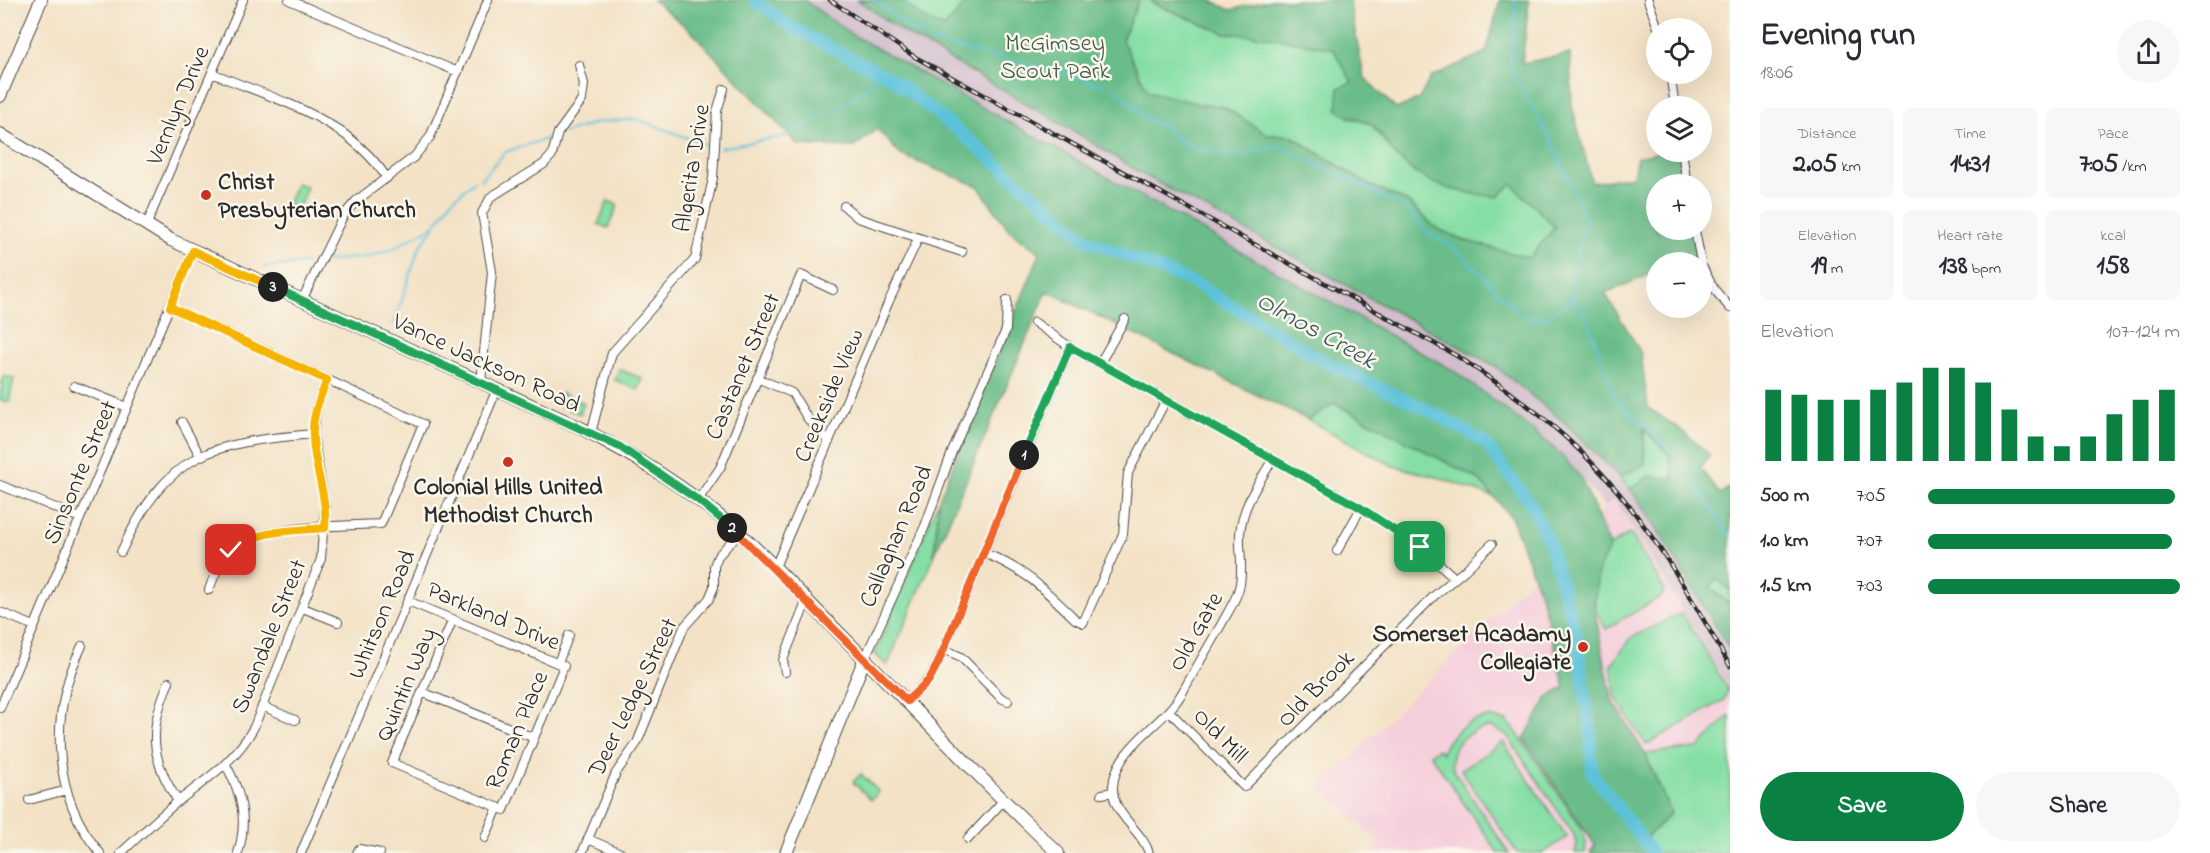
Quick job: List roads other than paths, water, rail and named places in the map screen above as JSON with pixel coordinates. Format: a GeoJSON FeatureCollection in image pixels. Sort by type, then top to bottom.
{"type":"FeatureCollection","features":[{"type":"Feature","properties":{"kind":"main road"},"geometry":{"type":"LineString","coordinates":[[0,96],[41,0]]}},
{"type":"Feature","properties":{"kind":"main road","name":"Vance Jackson Road"},"geometry":{"type":"LineString","coordinates":[[0,134],[146,226],[193,251],[620,447],[698,500],[739,533],[775,567],[1003,801],[1058,853]]}},
{"type":"Feature","properties":{"kind":"main road","name":"Callaghan Road"},"geometry":{"type":"LineString","coordinates":[[786,853],[865,658]]}},
{"type":"Feature","properties":{"kind":"street","name":"Vernlyn Drive"},"geometry":{"type":"LineString","coordinates":[[146,226],[243,0]]}},
{"type":"Feature","properties":{"kind":"street"},"geometry":{"type":"LineString","coordinates":[[289,0],[458,72]]}},
{"type":"Feature","properties":{"kind":"street"},"geometry":{"type":"LineString","coordinates":[[302,300],[343,216],[356,201],[387,178],[425,144],[489,0]]}},
{"type":"Feature","properties":{"kind":"street"},"geometry":{"type":"LineString","coordinates":[[1648,0],[1654,18]]}},
{"type":"Feature","properties":{"kind":"street"},"geometry":{"type":"LineString","coordinates":[[481,382],[492,272],[482,213],[491,197],[544,164],[552,154],[558,133],[582,100],[584,84],[579,65]]}},
{"type":"Feature","properties":{"kind":"street"},"geometry":{"type":"LineString","coordinates":[[212,73],[342,130],[369,153],[387,178]]}},
{"type":"Feature","properties":{"kind":"street","name":"Algerita Drive"},"geometry":{"type":"LineString","coordinates":[[591,433],[612,353],[695,259],[712,178],[717,111],[724,89]]}},
{"type":"Feature","properties":{"kind":"street"},"geometry":{"type":"LineString","coordinates":[[844,206],[858,218],[918,240],[962,252]]}},
{"type":"Feature","properties":{"kind":"street","name":"Creekside View"},"geometry":{"type":"LineString","coordinates":[[775,567],[889,301],[918,240]]}},
{"type":"Feature","properties":{"kind":"street","name":"Sinsonte Street"},"geometry":{"type":"LineString","coordinates":[[0,708],[193,251]]}},
{"type":"Feature","properties":{"kind":"street","name":"Castanet Street"},"geometry":{"type":"LineString","coordinates":[[698,500],[720,468],[801,275],[833,290]]}},
{"type":"Feature","properties":{"kind":"street"},"geometry":{"type":"LineString","coordinates":[[1712,285],[1730,308]]}},
{"type":"Feature","properties":{"kind":"street","name":"Callaghan Road"},"geometry":{"type":"LineString","coordinates":[[865,658],[925,526],[952,452],[1006,330],[1006,300]]}},
{"type":"Feature","properties":{"kind":"street"},"geometry":{"type":"LineString","coordinates":[[170,307],[423,424],[381,524],[269,533],[244,541],[231,550],[223,560],[209,590]]}},
{"type":"Feature","properties":{"kind":"street"},"geometry":{"type":"LineString","coordinates":[[1100,363],[1125,319]]}},
{"type":"Feature","properties":{"kind":"street"},"geometry":{"type":"LineString","coordinates":[[1034,322],[1070,347],[1361,508],[1420,547],[1455,578]]}},
{"type":"Feature","properties":{"kind":"street"},"geometry":{"type":"LineString","coordinates":[[907,701],[929,680],[944,649],[1070,347]]}},
{"type":"Feature","properties":{"kind":"street"},"geometry":{"type":"LineString","coordinates":[[758,378],[792,393],[808,419],[829,442]]}},
{"type":"Feature","properties":{"kind":"street","name":"Swandale Street"},"geometry":{"type":"LineString","coordinates":[[121,853],[178,801],[226,765],[247,738],[262,706],[321,559],[325,506],[313,434],[317,405],[327,380]]}},
{"type":"Feature","properties":{"kind":"street"},"geometry":{"type":"LineString","coordinates":[[74,386],[127,407]]}},
{"type":"Feature","properties":{"kind":"street","name":"Whitson Road"},"geometry":{"type":"LineString","coordinates":[[301,853],[497,389]]}},
{"type":"Feature","properties":{"kind":"street"},"geometry":{"type":"LineString","coordinates":[[984,553],[1030,576],[1075,619],[1083,623],[1123,534],[1128,473],[1166,400]]}},
{"type":"Feature","properties":{"kind":"street"},"geometry":{"type":"LineString","coordinates":[[182,422],[200,456]]}},
{"type":"Feature","properties":{"kind":"street"},"geometry":{"type":"LineString","coordinates":[[122,552],[135,522],[152,496],[173,475],[200,456],[248,440],[313,434]]}},
{"type":"Feature","properties":{"kind":"street","name":"Old Gate"},"geometry":{"type":"LineString","coordinates":[[1113,792],[1115,776],[1123,759],[1178,700],[1237,595],[1242,572],[1240,536],[1243,517],[1273,459]]}},
{"type":"Feature","properties":{"kind":"street"},"geometry":{"type":"LineString","coordinates":[[0,485],[81,518]]}},
{"type":"Feature","properties":{"kind":"street"},"geometry":{"type":"LineString","coordinates":[[1337,550],[1361,508]]}},
{"type":"Feature","properties":{"kind":"street","name":"Deer Ledge Street"},"geometry":{"type":"LineString","coordinates":[[582,853],[616,773],[637,742],[684,627],[709,599],[714,587],[714,566],[718,556],[739,533]]}},
{"type":"Feature","properties":{"kind":"street","name":"Old Brook"},"geometry":{"type":"LineString","coordinates":[[1244,787],[1434,596],[1491,544]]}},
{"type":"Feature","properties":{"kind":"street"},"geometry":{"type":"LineString","coordinates":[[785,672],[783,660],[807,600]]}},
{"type":"Feature","properties":{"kind":"street","name":"Parkland Drive"},"geometry":{"type":"LineString","coordinates":[[408,601],[561,664]]}},
{"type":"Feature","properties":{"kind":"street"},"geometry":{"type":"LineString","coordinates":[[303,608],[338,622]]}},
{"type":"Feature","properties":{"kind":"street"},"geometry":{"type":"LineString","coordinates":[[0,612],[34,626]]}},
{"type":"Feature","properties":{"kind":"street","name":"Quintin Way"},"geometry":{"type":"LineString","coordinates":[[453,619],[392,763],[501,809]]}},
{"type":"Feature","properties":{"kind":"street","name":"Roman Place"},"geometry":{"type":"LineString","coordinates":[[485,838],[534,738],[569,635]]}},
{"type":"Feature","properties":{"kind":"street"},"geometry":{"type":"LineString","coordinates":[[82,646],[67,681],[59,718],[60,756],[67,790],[84,829],[100,853]]}},
{"type":"Feature","properties":{"kind":"street"},"geometry":{"type":"LineString","coordinates":[[944,649],[961,657],[1008,701]]}},
{"type":"Feature","properties":{"kind":"street"},"geometry":{"type":"LineString","coordinates":[[169,682],[158,710],[154,744],[162,776],[178,801]]}},
{"type":"Feature","properties":{"kind":"street"},"geometry":{"type":"LineString","coordinates":[[422,692],[534,738]]}},
{"type":"Feature","properties":{"kind":"street"},"geometry":{"type":"LineString","coordinates":[[262,706],[295,720]]}},
{"type":"Feature","properties":{"kind":"street","name":"Old Mill"},"geometry":{"type":"LineString","coordinates":[[1169,711],[1244,787]]}},
{"type":"Feature","properties":{"kind":"street"},"geometry":{"type":"LineString","coordinates":[[226,765],[239,793],[243,812],[243,831],[238,853]]}},
{"type":"Feature","properties":{"kind":"street"},"geometry":{"type":"LineString","coordinates":[[29,800],[67,790]]}},
{"type":"Feature","properties":{"kind":"street"},"geometry":{"type":"LineString","coordinates":[[1102,794],[1113,792],[1119,810],[1140,834],[1149,853]]}},
{"type":"Feature","properties":{"kind":"street"},"geometry":{"type":"LineString","coordinates":[[968,839],[1003,801]]}},
{"type":"Feature","properties":{"kind":"street"},"geometry":{"type":"LineString","coordinates":[[588,839],[621,853]]}},
{"type":"Feature","properties":{"kind":"street"},"geometry":{"type":"LineString","coordinates":[[358,851],[380,853]]}},
{"type":"Feature","properties":{"kind":"waterway","name":"Olmos Creek"},"geometry":{"type":"LineString","coordinates":[[754,0],[793,28],[894,80],[962,134],[1085,239],[1196,284],[1323,361],[1436,414],[1484,442],[1530,503],[1548,540],[1576,634],[1590,726],[1592,773],[1652,853]]}},
{"type":"Feature","properties":{"kind":"waterway"},"geometry":{"type":"LineString","coordinates":[[874,0],[907,26],[933,42],[1061,72],[1104,86]]}},
{"type":"Feature","properties":{"kind":"waterway"},"geometry":{"type":"LineString","coordinates":[[1516,0],[1510,68],[1551,140],[1587,221],[1574,265],[1573,298],[1587,318],[1615,398],[1676,456],[1730,537]]}},
{"type":"Feature","properties":{"kind":"waterway"},"geometry":{"type":"LineString","coordinates":[[720,148],[786,136],[860,94],[880,73]]}},
{"type":"Feature","properties":{"kind":"waterway"},"geometry":{"type":"LineString","coordinates":[[1114,88],[1147,119],[1162,126],[1176,139],[1193,148],[1236,156],[1278,146],[1372,190],[1407,210],[1429,234],[1455,248],[1514,308],[1529,318],[1546,318],[1573,298]]}},
{"type":"Feature","properties":{"kind":"waterway"},"geometry":{"type":"LineString","coordinates":[[564,133],[599,122],[637,119],[709,146]]}},
{"type":"Feature","properties":{"kind":"waterway"},"geometry":{"type":"LineString","coordinates":[[480,180],[505,152],[552,137]]}},
{"type":"Feature","properties":{"kind":"waterway"},"geometry":{"type":"LineString","coordinates":[[326,261],[368,257],[392,249],[435,225],[452,200],[474,181]]}},
{"type":"Feature","properties":{"kind":"waterway"},"geometry":{"type":"LineString","coordinates":[[394,324],[419,248],[434,227]]}},
{"type":"Feature","properties":{"kind":"waterway"},"geometry":{"type":"LineString","coordinates":[[263,267],[306,263]]}},
{"type":"Feature","properties":{"kind":"railway"},"geometry":{"type":"LineString","coordinates":[[830,0],[915,57],[1457,356],[1501,386],[1563,435],[1618,492],[1678,576],[1730,666]]}},
{"type":"Feature","properties":{"kind":"place","name":"Christ Presbyterian Church"},"geometry":{"type":"Point","coordinates":[206,195]}},
{"type":"Feature","properties":{"kind":"place","name":"Colonial Hills United Methodist Church"},"geometry":{"type":"Point","coordinates":[508,462]}},
{"type":"Feature","properties":{"kind":"place","name":"Somerset Acadamy Collegiate"},"geometry":{"type":"Point","coordinates":[1583,647]}},
{"type":"Feature","properties":{"kind":"park label","name":"McGimsey Scout Park"},"geometry":{"type":"Point","coordinates":[1055,56]}}]}
